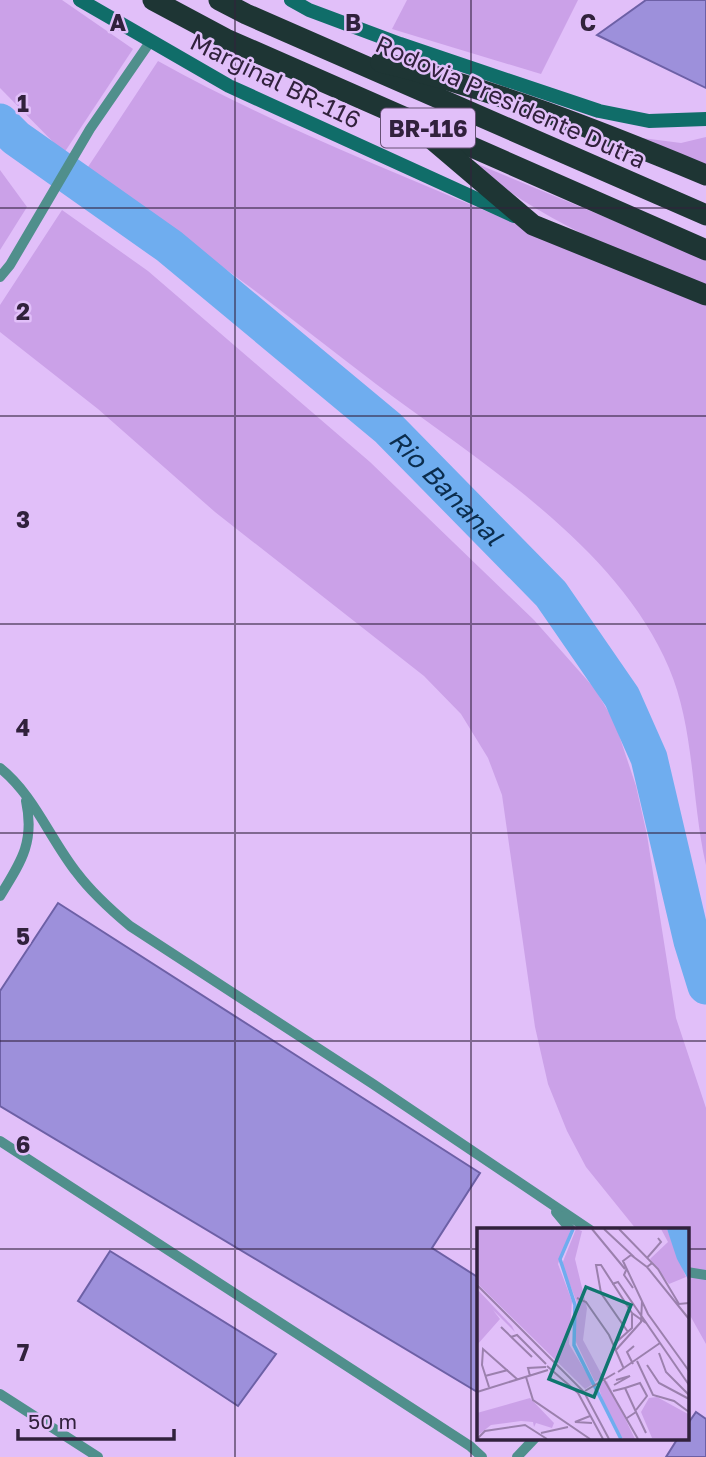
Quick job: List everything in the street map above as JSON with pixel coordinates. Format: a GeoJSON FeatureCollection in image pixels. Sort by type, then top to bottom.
{"type":"FeatureCollection","features":[{"type":"Feature","properties":{"kind":"highway","name":"BR-116"},"geometry":{"type":"LineString","coordinates":[[153,0],[226,39],[706,250]]}},
{"type":"Feature","properties":{"kind":"highway","name":"Rodovia Presidente Dutra"},"geometry":{"type":"LineString","coordinates":[[219,0],[706,215]]}},
{"type":"Feature","properties":{"kind":"highway"},"geometry":{"type":"LineString","coordinates":[[330,50],[476,88],[613,136],[706,175]]}},
{"type":"Feature","properties":{"kind":"highway"},"geometry":{"type":"LineString","coordinates":[[408,119],[533,225],[706,295]]}},
{"type":"Feature","properties":{"kind":"main road","name":"Marginal BR-116"},"geometry":{"type":"LineString","coordinates":[[80,0],[229,86],[533,225]]}},
{"type":"Feature","properties":{"kind":"main road"},"geometry":{"type":"LineString","coordinates":[[291,0],[309,10],[400,44],[599,111],[649,121],[706,118]]}},
{"type":"Feature","properties":{"kind":"lane"},"geometry":{"type":"LineString","coordinates":[[0,277],[10,265],[90,130],[151,43]]}},
{"type":"Feature","properties":{"kind":"lane"},"geometry":{"type":"LineString","coordinates":[[0,768],[24,794],[76,872],[102,901],[130,926],[373,1084],[587,1228]]}},
{"type":"Feature","properties":{"kind":"lane"},"geometry":{"type":"LineString","coordinates":[[0,896],[24,856],[29,839],[29,816],[24,794]]}},
{"type":"Feature","properties":{"kind":"lane"},"geometry":{"type":"LineString","coordinates":[[0,1141],[470,1446],[482,1457]]}},
{"type":"Feature","properties":{"kind":"lane"},"geometry":{"type":"LineString","coordinates":[[547,1201],[568,1228]]}},
{"type":"Feature","properties":{"kind":"lane"},"geometry":{"type":"LineString","coordinates":[[0,1394],[98,1457]]}},
{"type":"Feature","properties":{"kind":"lane"},"geometry":{"type":"LineString","coordinates":[[517,1457],[533,1440]]}},
{"type":"Feature","properties":{"kind":"shaded area"},"geometry":{"type":"Polygon","coordinates":[[[0,0],[62,0],[133,49],[64,153],[0,88],[0,0]]]}},
{"type":"Feature","properties":{"kind":"shaded area"},"geometry":{"type":"Polygon","coordinates":[[[407,0],[578,0],[541,74],[392,29],[407,0]]]}},
{"type":"Feature","properties":{"kind":"shaded area"},"geometry":{"type":"Polygon","coordinates":[[[158,61],[318,140],[706,302],[706,865],[684,715],[677,691],[669,668],[646,624],[616,583],[581,545],[500,475],[233,275],[84,173],[158,61]]]}},
{"type":"Feature","properties":{"kind":"shaded area"},"geometry":{"type":"Polygon","coordinates":[[[706,137],[706,170],[642,138],[681,143],[706,137]]]}},
{"type":"Feature","properties":{"kind":"shaded area"},"geometry":{"type":"Polygon","coordinates":[[[470,161],[706,259],[706,286],[582,234],[524,201],[470,161]]]}},
{"type":"Feature","properties":{"kind":"shaded area"},"geometry":{"type":"Polygon","coordinates":[[[0,170],[27,207],[0,250],[0,170]]]}},
{"type":"Feature","properties":{"kind":"shaded area"},"geometry":{"type":"Polygon","coordinates":[[[62,210],[148,271],[370,462],[534,620],[595,689],[615,723],[636,786],[647,835],[676,1018],[706,1108],[706,1344],[688,1312],[688,1228],[635,1228],[586,1167],[567,1131],[548,1084],[535,1027],[502,795],[488,758],[461,714],[424,676],[215,512],[98,409],[0,332],[0,305],[62,210]]]}},
{"type":"Feature","properties":{"kind":"building"},"geometry":{"type":"Polygon","coordinates":[[[646,0],[706,0],[706,88],[597,35],[646,0]]]}},
{"type":"Feature","properties":{"kind":"building"},"geometry":{"type":"Polygon","coordinates":[[[58,903],[480,1173],[432,1248],[477,1277],[477,1392],[0,1106],[0,991],[58,903]]]}},
{"type":"Feature","properties":{"kind":"building"},"geometry":{"type":"Polygon","coordinates":[[[110,1251],[276,1354],[238,1406],[78,1301],[110,1251]]]}},
{"type":"Feature","properties":{"kind":"building"},"geometry":{"type":"Polygon","coordinates":[[[696,1412],[706,1419],[706,1457],[666,1457],[677,1440],[688,1440],[688,1424],[696,1412]]]}},
{"type":"Feature","properties":{"kind":"waterway","name":"Rio Bananal"},"geometry":{"type":"LineString","coordinates":[[0,122],[16,138],[169,246],[388,428],[551,594],[622,697],[649,758],[692,941],[706,986]]}}]}
